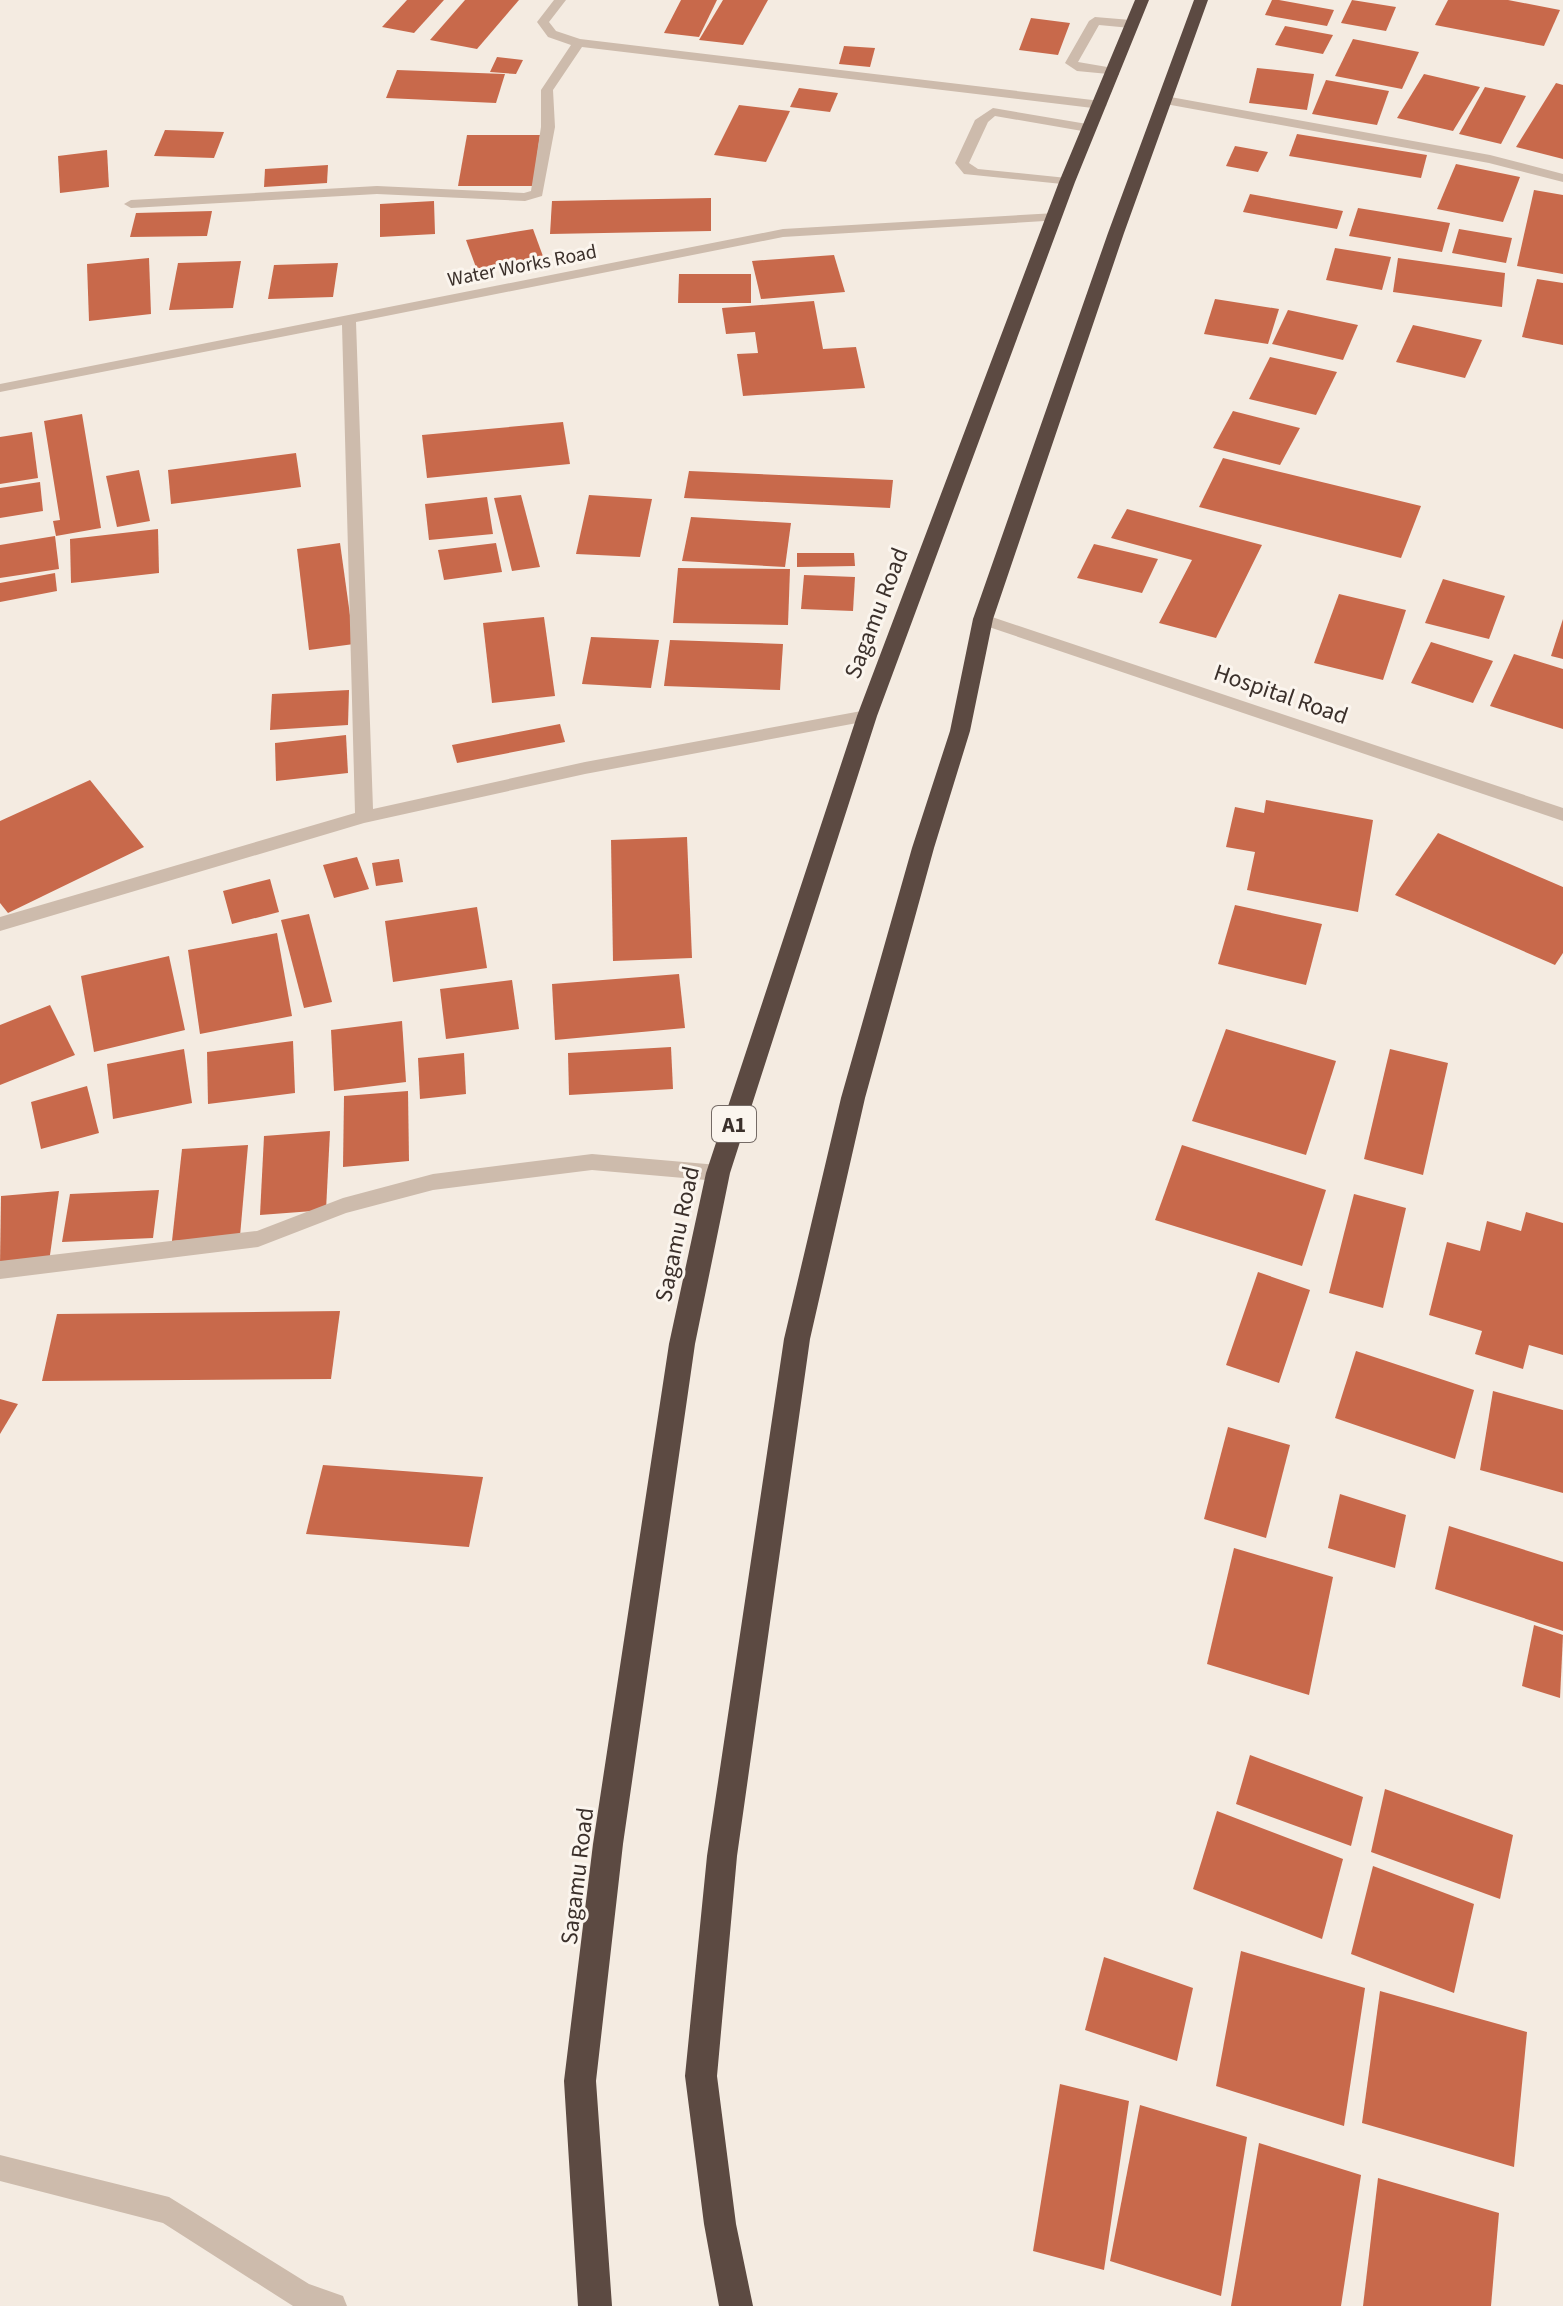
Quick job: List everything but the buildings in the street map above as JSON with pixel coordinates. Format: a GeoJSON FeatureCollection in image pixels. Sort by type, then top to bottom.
{"type":"FeatureCollection","features":[{"type":"Feature","properties":{"kind":"highway","name":"Sagamu Road"},"geometry":{"type":"LineString","coordinates":[[595,2306],[580,2081],[608,1844],[682,1344],[718,1173],[867,716],[1067,182],[1142,0]]}},
{"type":"Feature","properties":{"kind":"highway"},"geometry":{"type":"LineString","coordinates":[[736,2306],[720,2224],[701,2076],[722,1856],[794,1355],[853,1098],[923,848],[960,731],[983,619],[1201,0]]}},
{"type":"Feature","properties":{"kind":"street"},"geometry":{"type":"LineString","coordinates":[[560,0],[543,22],[552,34],[578,43],[1101,105]]}},
{"type":"Feature","properties":{"kind":"street"},"geometry":{"type":"LineString","coordinates":[[1114,72],[1077,67],[1071,63],[1095,21],[1131,24]]}},
{"type":"Feature","properties":{"kind":"street"},"geometry":{"type":"LineString","coordinates":[[131,204],[377,190],[525,197],[537,193],[548,127],[547,90],[578,43]]}},
{"type":"Feature","properties":{"kind":"street"},"geometry":{"type":"LineString","coordinates":[[1165,100],[1490,159],[1563,178]]}},
{"type":"Feature","properties":{"kind":"street"},"geometry":{"type":"LineString","coordinates":[[1067,182],[978,173],[969,171],[962,163],[982,120],[993,112],[1088,128]]}},
{"type":"Feature","properties":{"kind":"street","name":"Water Works Road"},"geometry":{"type":"LineString","coordinates":[[0,388],[783,233],[1056,217]]}},
{"type":"Feature","properties":{"kind":"street"},"geometry":{"type":"LineString","coordinates":[[349,319],[364,817]]}},
{"type":"Feature","properties":{"kind":"street","name":"Hospital Road"},"geometry":{"type":"LineString","coordinates":[[983,619],[1563,815]]}},
{"type":"Feature","properties":{"kind":"street"},"geometry":{"type":"LineString","coordinates":[[0,924],[364,817],[585,768],[867,716]]}},
{"type":"Feature","properties":{"kind":"street"},"geometry":{"type":"LineString","coordinates":[[0,1270],[258,1239],[343,1206],[433,1182],[592,1162],[718,1173]]}},
{"type":"Feature","properties":{"kind":"street"},"geometry":{"type":"LineString","coordinates":[[0,2168],[169,2211],[302,2296],[333,2306]]}}]}
